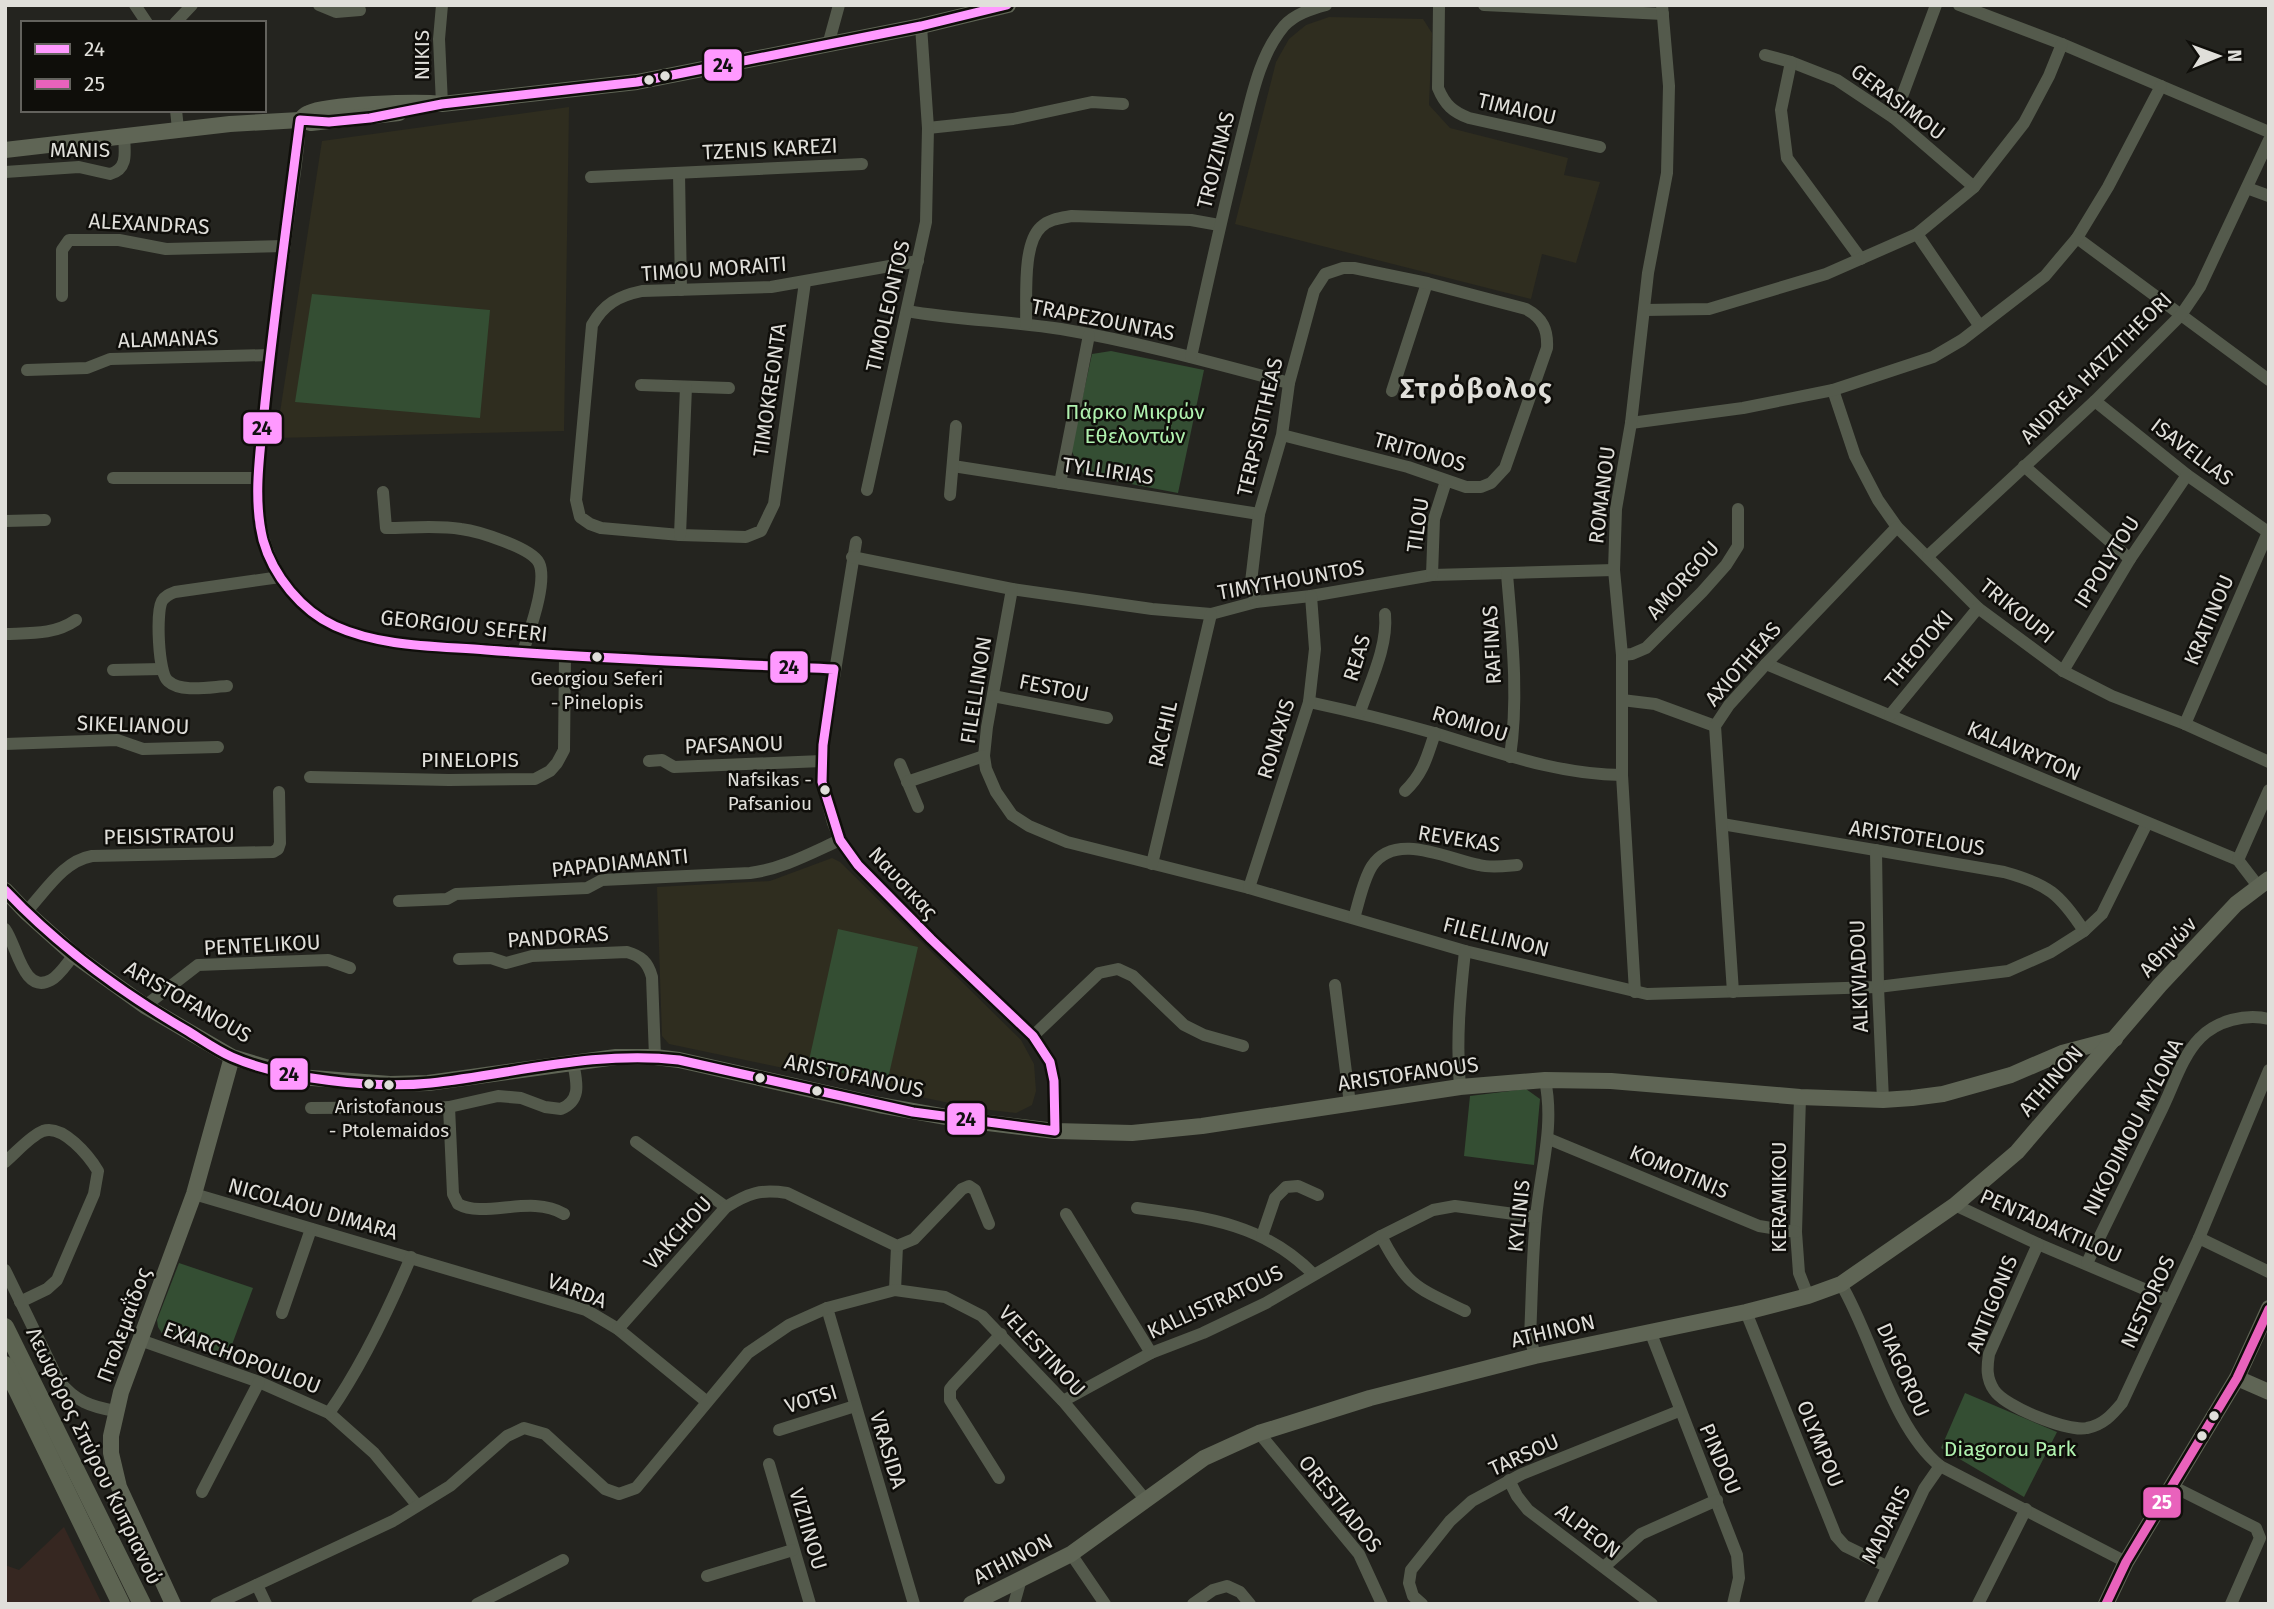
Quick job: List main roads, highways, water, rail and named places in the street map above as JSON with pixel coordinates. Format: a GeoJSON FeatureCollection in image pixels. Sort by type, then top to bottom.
{"type":"FeatureCollection","features":[{"type":"Feature","properties":{"kind":"main road","name":"Λεωφόρος Σπύρου Κυπριανού"},"geometry":{"type":"LineString","coordinates":[[5,1328],[142,1604]]}},
{"type":"Feature","properties":{"kind":"main road","name":"Λεωφόρος Σπύρου Κυπριανού"},"geometry":{"type":"LineString","coordinates":[[5,1365],[121,1604]]}},
{"type":"Feature","properties":{"kind":"place","name":"Georgiou Seferi - Pinelopis"},"geometry":{"type":"Point","coordinates":[597,657]}},
{"type":"Feature","properties":{"kind":"place","name":"Nafsikas - Pafsaniou"},"geometry":{"type":"Point","coordinates":[825,790]}},
{"type":"Feature","properties":{"kind":"place","name":"Aristofanous - Ptolemaidos"},"geometry":{"type":"Point","coordinates":[389,1085]}},
{"type":"Feature","properties":{"kind":"district","name":"Στρόβολος"},"geometry":{"type":"Point","coordinates":[1477,388]}},
{"type":"Feature","properties":{"kind":"park label","name":"Πάρκο Μικρών Εθελοντών"},"geometry":{"type":"Point","coordinates":[1135,424]}},
{"type":"Feature","properties":{"kind":"park label","name":"Diagorou Park"},"geometry":{"type":"Point","coordinates":[2010,1449]}}]}
